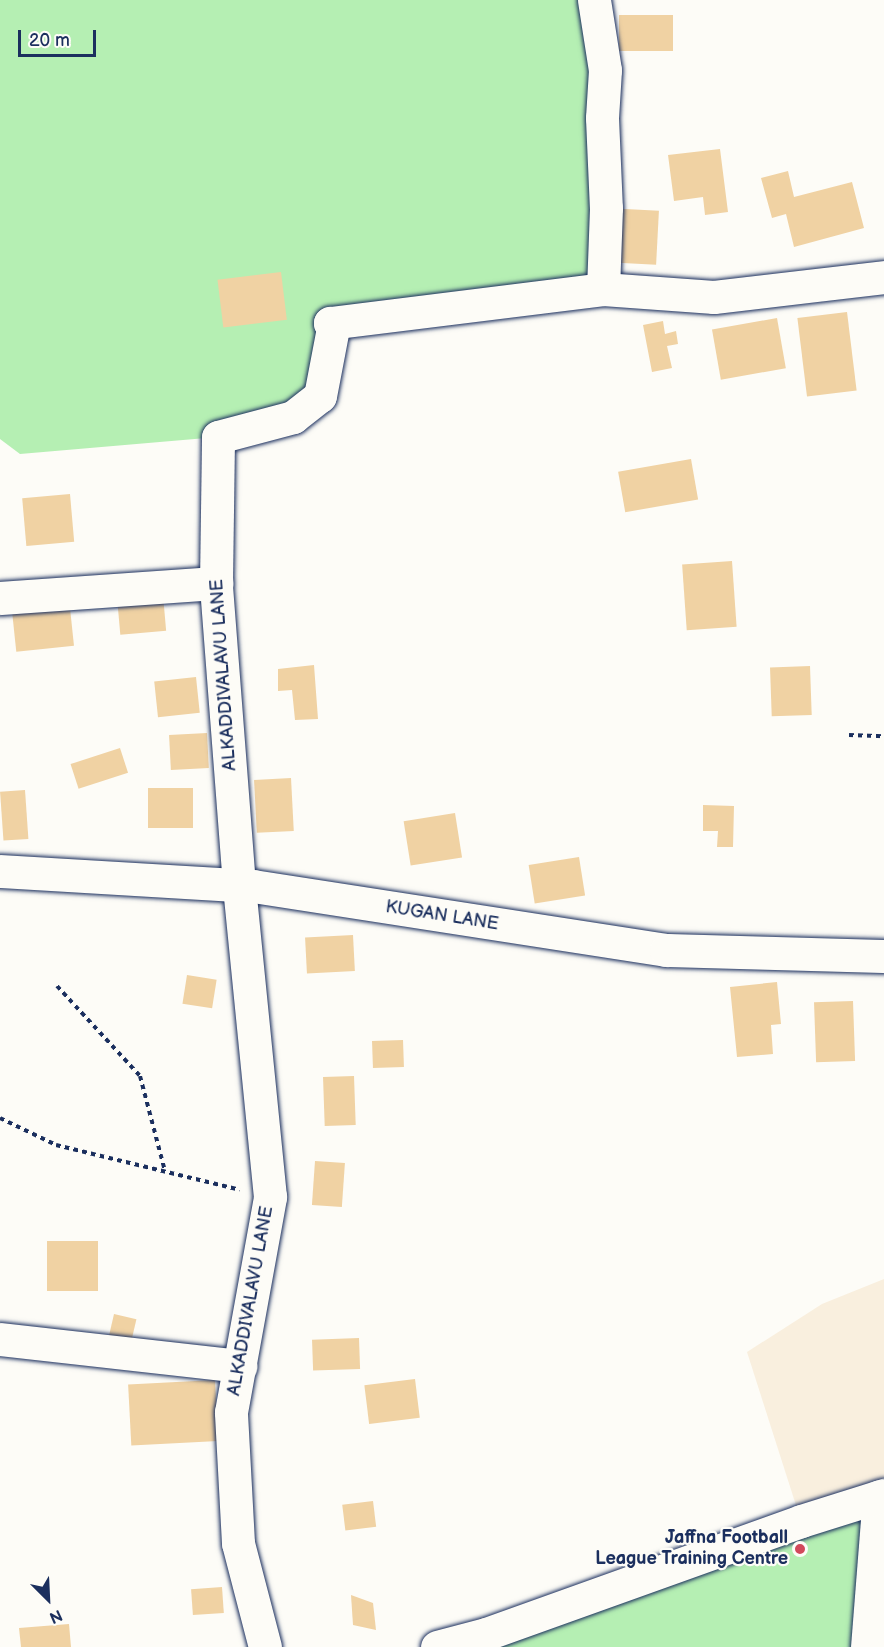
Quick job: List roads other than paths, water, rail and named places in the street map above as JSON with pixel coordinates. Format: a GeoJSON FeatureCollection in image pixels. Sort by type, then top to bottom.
{"type":"FeatureCollection","features":[{"type":"Feature","properties":{"kind":"main road"},"geometry":{"type":"LineString","coordinates":[[594,0],[605,70],[602,118],[606,208],[603,290]]}},
{"type":"Feature","properties":{"kind":"main road","name":"ALKADDIVALAVU LANE"},"geometry":{"type":"LineString","coordinates":[[265,1647],[238,1543],[231,1412],[270,1197],[239,885],[216,583],[218,437],[293,417],[320,396],[333,328],[330,323],[603,290],[714,297],[884,277]]}},
{"type":"Feature","properties":{"kind":"main road"},"geometry":{"type":"LineString","coordinates":[[0,598],[216,583]]}},
{"type":"Feature","properties":{"kind":"main road","name":"KUGAN LANE"},"geometry":{"type":"LineString","coordinates":[[0,870],[239,885],[666,950],[884,956]]}},
{"type":"Feature","properties":{"kind":"main road"},"geometry":{"type":"LineString","coordinates":[[0,1339],[240,1366]]}},
{"type":"Feature","properties":{"kind":"main road"},"geometry":{"type":"LineString","coordinates":[[437,1647],[486,1634],[801,1521],[881,1496],[867,1647]]}},
{"type":"Feature","properties":{"kind":"place","name":"Jaffna Football League Training Centre"},"geometry":{"type":"Point","coordinates":[800,1549]}}]}
